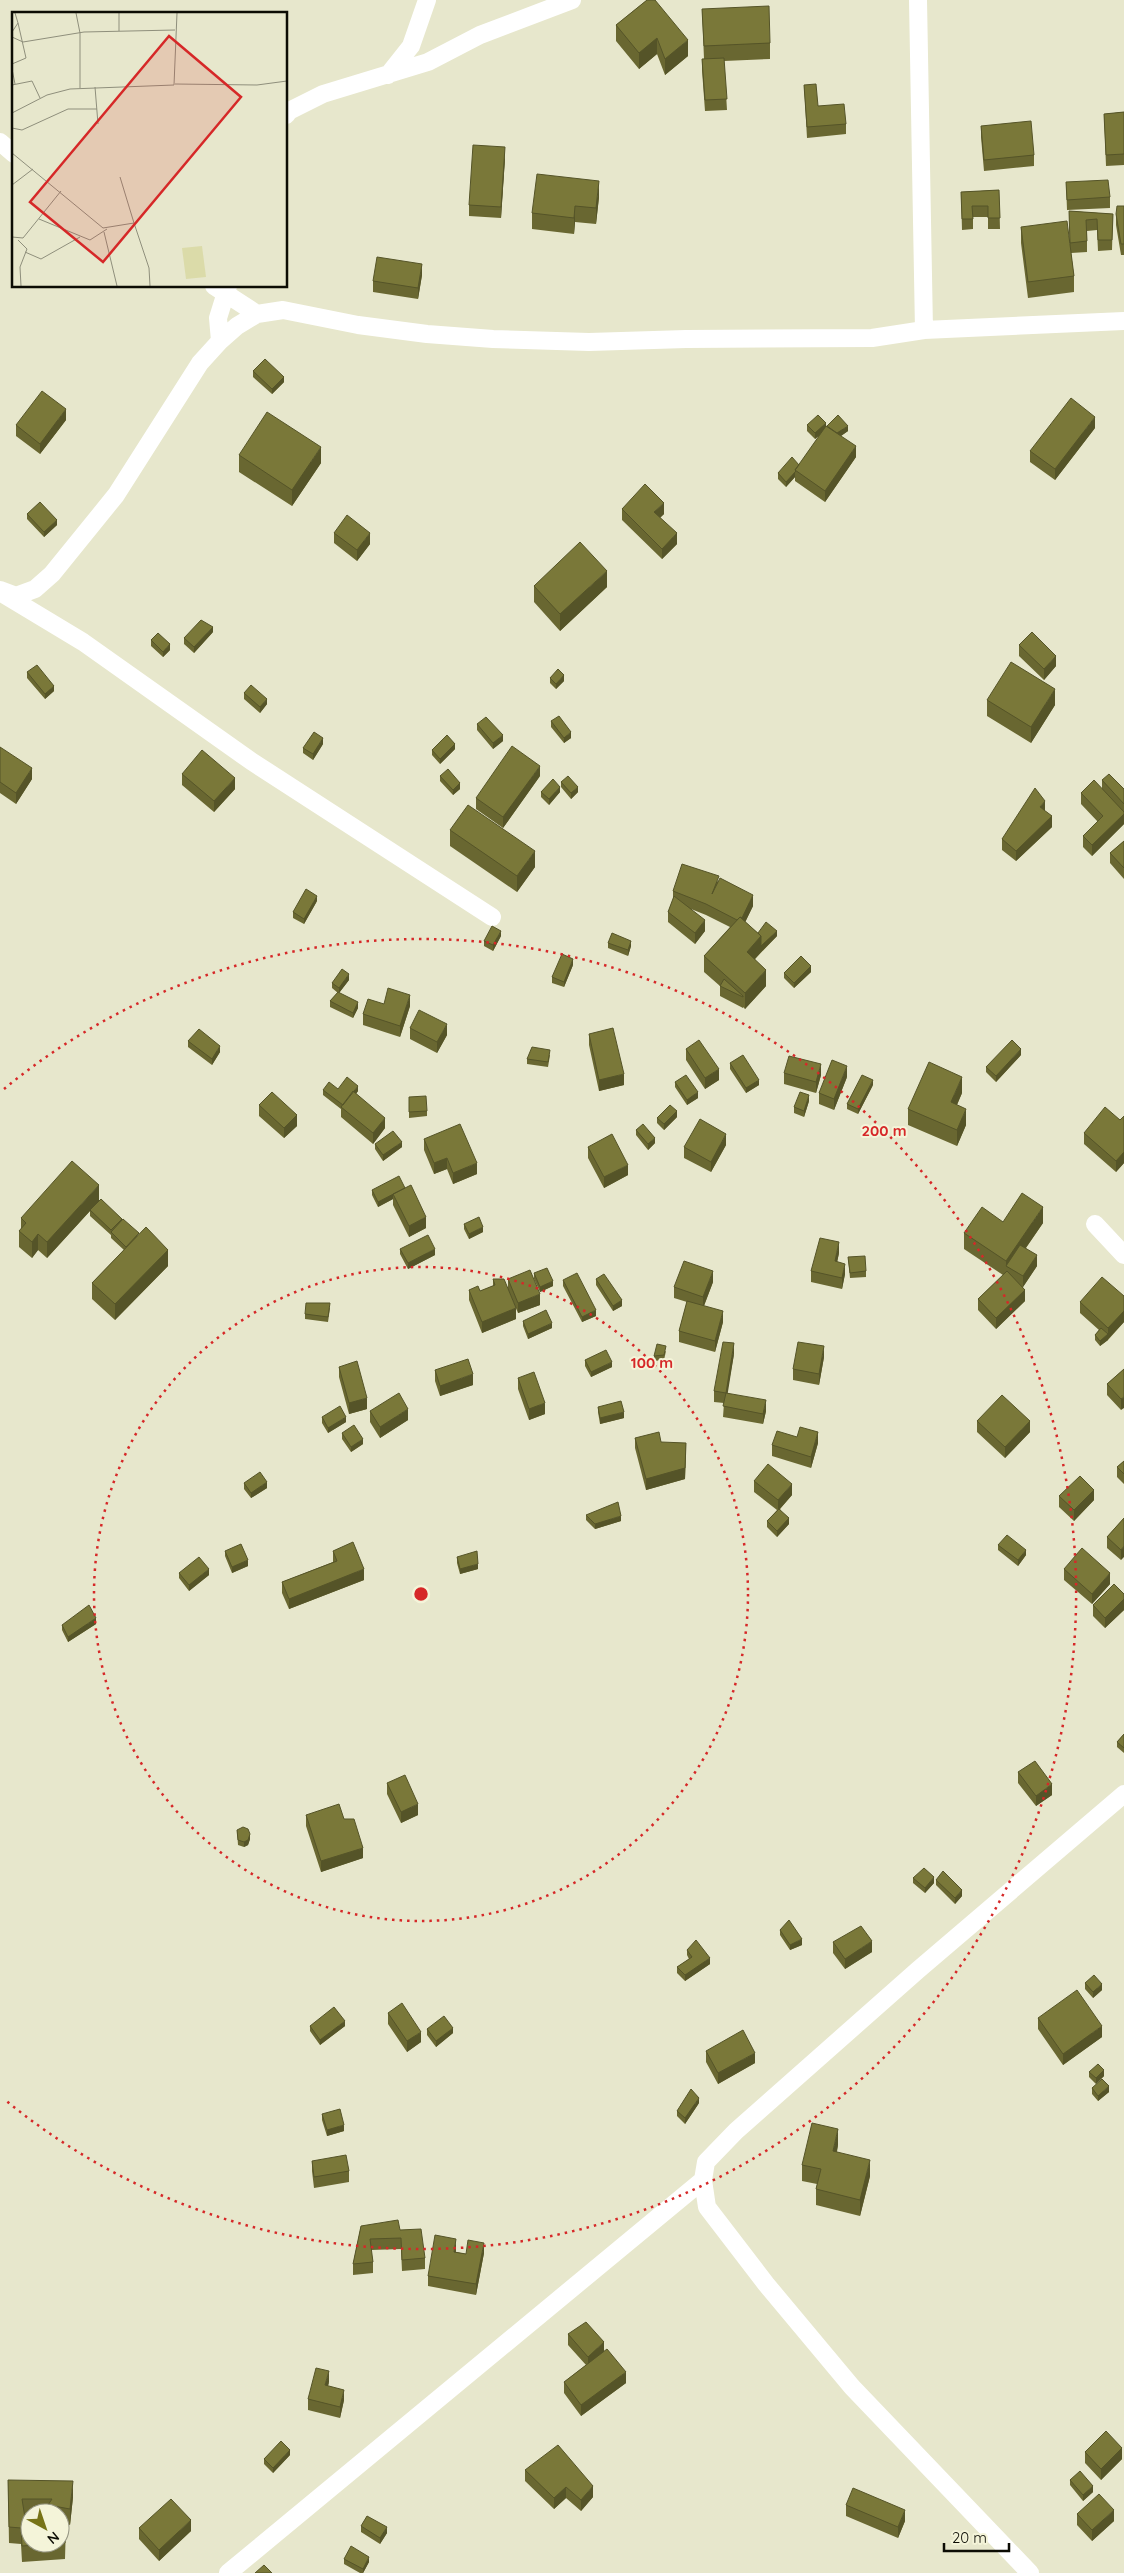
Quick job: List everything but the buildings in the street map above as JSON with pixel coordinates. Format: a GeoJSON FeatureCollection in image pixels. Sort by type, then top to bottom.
{"type":"FeatureCollection","features":[{"type":"Feature","properties":{"kind":"street"},"geometry":{"type":"LineString","coordinates":[[388,75],[411,46],[428,0]]}},
{"type":"Feature","properties":{"kind":"street"},"geometry":{"type":"LineString","coordinates":[[288,112],[323,94],[428,62],[480,35],[572,0]]}},
{"type":"Feature","properties":{"kind":"street"},"geometry":{"type":"LineString","coordinates":[[918,0],[924,330]]}},
{"type":"Feature","properties":{"kind":"street"},"geometry":{"type":"LineString","coordinates":[[0,142],[12,152]]}},
{"type":"Feature","properties":{"kind":"street"},"geometry":{"type":"LineString","coordinates":[[220,341],[218,318],[222,289],[258,314]]}},
{"type":"Feature","properties":{"kind":"street"},"geometry":{"type":"LineString","coordinates":[[0,591],[16,596],[35,589],[52,574],[116,495],[200,363],[237,326],[258,314],[283,310],[358,325],[427,334],[493,339],[589,342],[686,339],[872,338],[924,330],[1124,321]]}},
{"type":"Feature","properties":{"kind":"street"},"geometry":{"type":"LineString","coordinates":[[0,591],[83,642],[251,761],[492,917]]}},
{"type":"Feature","properties":{"kind":"street"},"geometry":{"type":"LineString","coordinates":[[1095,1224],[1124,1254]]}},
{"type":"Feature","properties":{"kind":"street"},"geometry":{"type":"LineString","coordinates":[[1030,2573],[852,2387],[772,2292],[707,2207],[703,2180],[706,2162],[736,2130],[918,1970],[1124,1794]]}},
{"type":"Feature","properties":{"kind":"street"},"geometry":{"type":"LineString","coordinates":[[228,2573],[703,2180]]}}]}
